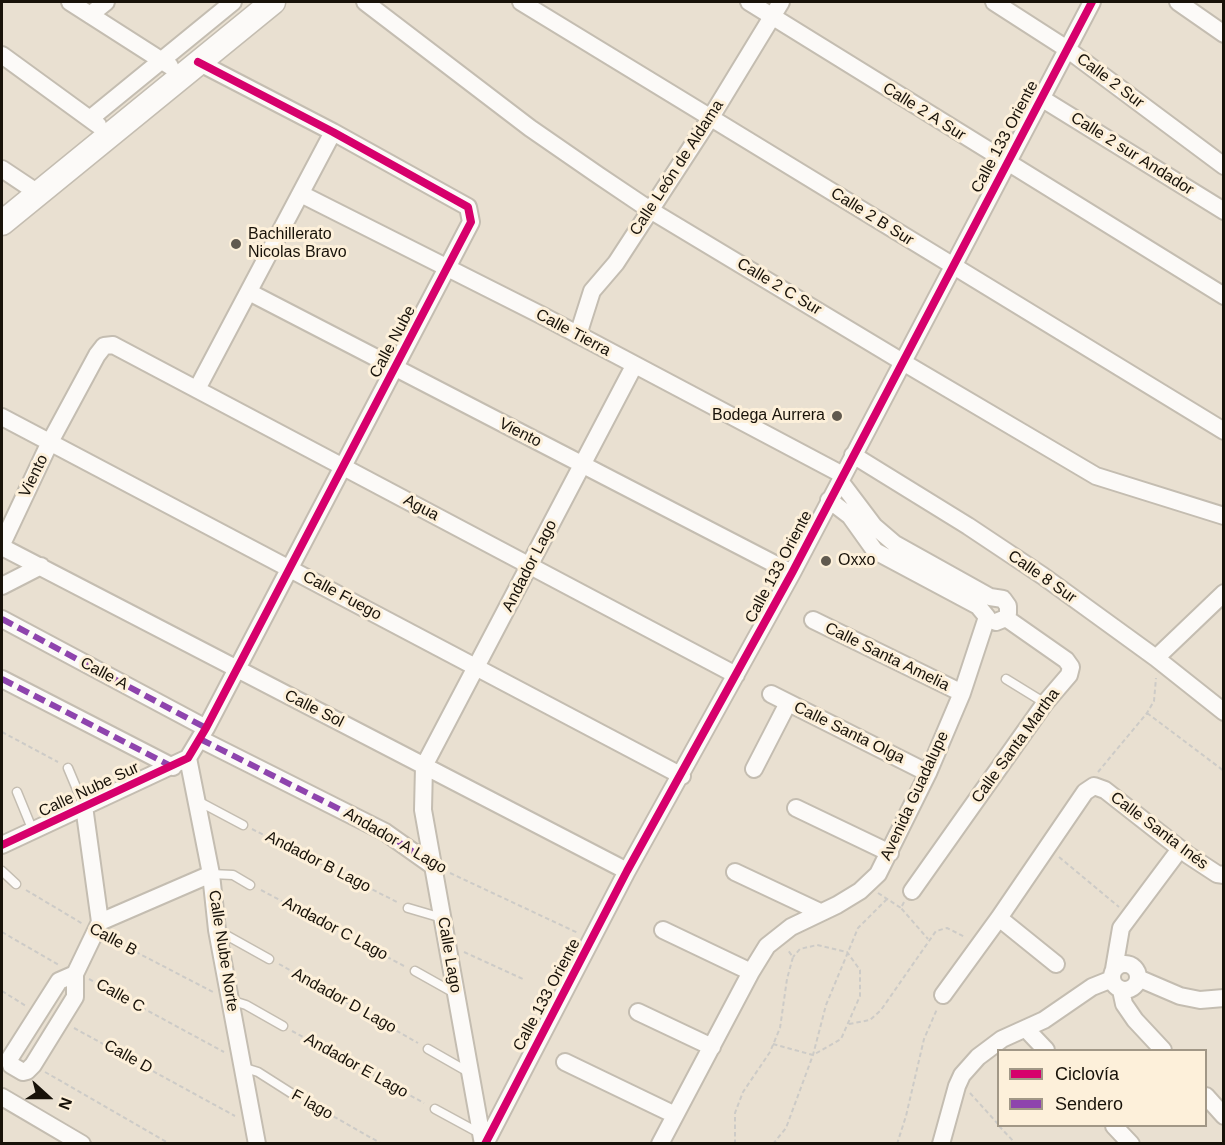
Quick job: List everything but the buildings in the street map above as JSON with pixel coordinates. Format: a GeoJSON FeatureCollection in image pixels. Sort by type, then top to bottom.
{"type":"FeatureCollection","features":[{"type":"Feature","properties":{"kind":"main road"},"geometry":{"type":"LineString","coordinates":[[2,223],[273,2]]}},
{"type":"Feature","properties":{"kind":"street","name":"Calle Nube"},"geometry":{"type":"LineString","coordinates":[[70,2],[161,60],[191,68],[333,132],[468,207],[471,222],[203,734],[188,758]]}},
{"type":"Feature","properties":{"kind":"street"},"geometry":{"type":"LineString","coordinates":[[90,15],[106,2]]}},
{"type":"Feature","properties":{"kind":"street"},"geometry":{"type":"LineString","coordinates":[[91,118],[233,2]]}},
{"type":"Feature","properties":{"kind":"street","name":"Calle 2 C Sur"},"geometry":{"type":"LineString","coordinates":[[365,2],[530,128],[650,210],[901,361],[1096,476],[1224,516]]}},
{"type":"Feature","properties":{"kind":"street","name":"Calle 2 B Sur"},"geometry":{"type":"LineString","coordinates":[[521,2],[951,267],[1224,431]]}},
{"type":"Feature","properties":{"kind":"street","name":"Calle 2 A Sur"},"geometry":{"type":"LineString","coordinates":[[749,2],[1224,296]]}},
{"type":"Feature","properties":{"kind":"street","name":"Calle León de Aldama"},"geometry":{"type":"LineString","coordinates":[[578,335],[592,291],[616,263],[711,117],[782,2]]}},
{"type":"Feature","properties":{"kind":"street","name":"Calle 2 Sur"},"geometry":{"type":"LineString","coordinates":[[994,2],[1067,49],[1224,166]]}},
{"type":"Feature","properties":{"kind":"street","name":"Calle 133 Oriente"},"geometry":{"type":"LineString","coordinates":[[483,1140],[627,871],[682,776],[792,573],[901,361],[1092,2]]}},
{"type":"Feature","properties":{"kind":"street"},"geometry":{"type":"LineString","coordinates":[[1178,2],[1224,34]]}},
{"type":"Feature","properties":{"kind":"street"},"geometry":{"type":"LineString","coordinates":[[2,55],[91,118],[109,135]]}},
{"type":"Feature","properties":{"kind":"street","name":"Calle 2 sur Andador"},"geometry":{"type":"LineString","coordinates":[[1041,98],[1224,211]]}},
{"type":"Feature","properties":{"kind":"street"},"geometry":{"type":"LineString","coordinates":[[197,389],[333,132]]}},
{"type":"Feature","properties":{"kind":"street"},"geometry":{"type":"LineString","coordinates":[[2,170],[38,193]]}},
{"type":"Feature","properties":{"kind":"street","name":"Calle Tierra"},"geometry":{"type":"LineString","coordinates":[[301,194],[578,335],[841,478]]}},
{"type":"Feature","properties":{"kind":"street","name":"Viento"},"geometry":{"type":"LineString","coordinates":[[249,292],[792,573]]}},
{"type":"Feature","properties":{"kind":"street","name":"Agua"},"geometry":{"type":"LineString","coordinates":[[104,346],[113,345],[736,675]]}},
{"type":"Feature","properties":{"kind":"street","name":"Viento"},"geometry":{"type":"LineString","coordinates":[[2,545],[50,442],[104,346]]}},
{"type":"Feature","properties":{"kind":"street","name":"Andador Lago"},"geometry":{"type":"LineString","coordinates":[[424,766],[634,366]]}},
{"type":"Feature","properties":{"kind":"street","name":"Calle Fuego"},"geometry":{"type":"LineString","coordinates":[[2,417],[682,776]]}},
{"type":"Feature","properties":{"kind":"street","name":"Calle 8 Sur"},"geometry":{"type":"LineString","coordinates":[[853,455],[978,533],[1156,658],[1224,712]]}},
{"type":"Feature","properties":{"kind":"street"},"geometry":{"type":"LineString","coordinates":[[829,500],[875,538],[913,555],[990,597],[1003,599],[1007,614],[996,622],[987,617],[978,606],[881,555],[875,538],[841,478]]}},
{"type":"Feature","properties":{"kind":"street","name":"Calle Sol"},"geometry":{"type":"LineString","coordinates":[[2,545],[627,871]]}},
{"type":"Feature","properties":{"kind":"street"},"geometry":{"type":"LineString","coordinates":[[2,586],[41,566]]}},
{"type":"Feature","properties":{"kind":"street"},"geometry":{"type":"LineString","coordinates":[[1156,658],[1224,593]]}},
{"type":"Feature","properties":{"kind":"street","name":"Calle Santa Martha"},"geometry":{"type":"LineString","coordinates":[[912,891],[1045,703],[1069,675],[1071,667],[1066,660],[1007,614]]}},
{"type":"Feature","properties":{"kind":"street","name":"Avenida Guadalupe"},"geometry":{"type":"LineString","coordinates":[[660,1143],[767,946],[820,912],[837,905],[867,885],[878,874],[890,854],[928,773],[962,693],[987,617]]}},
{"type":"Feature","properties":{"kind":"street","name":"Calle A"},"geometry":{"type":"LineString","coordinates":[[2,620],[203,734]]}},
{"type":"Feature","properties":{"kind":"street","name":"Calle Santa Amelia"},"geometry":{"type":"LineString","coordinates":[[813,620],[962,693]]}},
{"type":"Feature","properties":{"kind":"street"},"geometry":{"type":"LineString","coordinates":[[2,679],[173,767]]}},
{"type":"Feature","properties":{"kind":"street","name":"Calle Santa Olga"},"geometry":{"type":"LineString","coordinates":[[771,694],[928,773]]}},
{"type":"Feature","properties":{"kind":"street"},"geometry":{"type":"LineString","coordinates":[[754,770],[788,703]]}},
{"type":"Feature","properties":{"kind":"street","name":"Andador A Lago"},"geometry":{"type":"LineString","coordinates":[[203,734],[385,832],[433,866]]}},
{"type":"Feature","properties":{"kind":"street","name":"Calle Nube Sur"},"geometry":{"type":"LineString","coordinates":[[2,845],[188,758]]}},
{"type":"Feature","properties":{"kind":"street","name":"Calle Nube Norte"},"geometry":{"type":"LineString","coordinates":[[188,758],[211,874],[217,930],[256,1143]]}},
{"type":"Feature","properties":{"kind":"street","name":"Calle Lago"},"geometry":{"type":"LineString","coordinates":[[424,766],[423,810],[483,1140]]}},
{"type":"Feature","properties":{"kind":"street"},"geometry":{"type":"LineString","coordinates":[[943,995],[1085,792],[1094,786]]}},
{"type":"Feature","properties":{"kind":"street","name":"Calle Santa Inés"},"geometry":{"type":"LineString","coordinates":[[1094,786],[1105,790],[1184,852],[1223,875]]}},
{"type":"Feature","properties":{"kind":"street","name":"Calle Nube Sur"},"geometry":{"type":"LineString","coordinates":[[84,807],[97,926]]}},
{"type":"Feature","properties":{"kind":"street"},"geometry":{"type":"LineString","coordinates":[[796,808],[890,854]]}},
{"type":"Feature","properties":{"kind":"street"},"geometry":{"type":"LineString","coordinates":[[1162,1049],[1124,1004],[1118,975],[1116,941],[1128,914],[1184,852]]}},
{"type":"Feature","properties":{"kind":"street"},"geometry":{"type":"LineString","coordinates":[[1118,975],[1126,942],[1135,919],[1184,852]]}},
{"type":"Feature","properties":{"kind":"street"},"geometry":{"type":"LineString","coordinates":[[735,872],[820,912]]}},
{"type":"Feature","properties":{"kind":"street"},"geometry":{"type":"LineString","coordinates":[[75,974],[59,981],[10,1058],[11,1065],[23,1072],[27,1071],[59,1023],[75,997],[75,974],[97,926],[211,874]]}},
{"type":"Feature","properties":{"kind":"street"},"geometry":{"type":"LineString","coordinates":[[999,918],[1056,964]]}},
{"type":"Feature","properties":{"kind":"street"},"geometry":{"type":"LineString","coordinates":[[663,930],[751,972]]}},
{"type":"Feature","properties":{"kind":"street"},"geometry":{"type":"LineString","coordinates":[[1118,975],[1132,988],[1138,978],[1180,996],[1200,1000],[1224,998]]}},
{"type":"Feature","properties":{"kind":"street"},"geometry":{"type":"LineString","coordinates":[[941,1143],[946,1119],[959,1081],[978,1056],[1002,1039],[1026,1029],[1071,1003],[1092,987],[1118,975]]}},
{"type":"Feature","properties":{"kind":"street"},"geometry":{"type":"LineString","coordinates":[[638,1012],[712,1047]]}},
{"type":"Feature","properties":{"kind":"street"},"geometry":{"type":"LineString","coordinates":[[1026,1029],[1045,1049]]}},
{"type":"Feature","properties":{"kind":"street"},"geometry":{"type":"LineString","coordinates":[[565,1062],[675,1115]]}},
{"type":"Feature","properties":{"kind":"street"},"geometry":{"type":"LineString","coordinates":[[2,1097],[82,1143]]}},
{"type":"Feature","properties":{"kind":"street"},"geometry":{"type":"LineString","coordinates":[[1207,1097],[1224,1116]]}},
{"type":"Feature","properties":{"kind":"street"},"geometry":{"type":"LineString","coordinates":[[1116,1127],[1131,1143]]}},
{"type":"Feature","properties":{"kind":"lane"},"geometry":{"type":"LineString","coordinates":[[1006,679],[1045,703]]}},
{"type":"Feature","properties":{"kind":"lane"},"geometry":{"type":"LineString","coordinates":[[68,768],[84,807]]}},
{"type":"Feature","properties":{"kind":"lane"},"geometry":{"type":"LineString","coordinates":[[17,792],[33,831]]}},
{"type":"Feature","properties":{"kind":"lane"},"geometry":{"type":"LineString","coordinates":[[196,800],[243,825]]}},
{"type":"Feature","properties":{"kind":"lane"},"geometry":{"type":"LineString","coordinates":[[2,871],[16,884]]}},
{"type":"Feature","properties":{"kind":"lane"},"geometry":{"type":"LineString","coordinates":[[211,874],[232,875],[250,885]]}},
{"type":"Feature","properties":{"kind":"lane"},"geometry":{"type":"LineString","coordinates":[[408,908],[443,918]]}},
{"type":"Feature","properties":{"kind":"lane"},"geometry":{"type":"LineString","coordinates":[[217,930],[269,959]]}},
{"type":"Feature","properties":{"kind":"lane"},"geometry":{"type":"LineString","coordinates":[[415,971],[456,994]]}},
{"type":"Feature","properties":{"kind":"lane"},"geometry":{"type":"LineString","coordinates":[[230,1000],[246,1005],[283,1026]]}},
{"type":"Feature","properties":{"kind":"lane"},"geometry":{"type":"LineString","coordinates":[[429,1048],[470,1073]]}},
{"type":"Feature","properties":{"kind":"lane","name":"F lago"},"geometry":{"type":"LineString","coordinates":[[241,1062],[291,1093]]}},
{"type":"Feature","properties":{"kind":"lane"},"geometry":{"type":"LineString","coordinates":[[435,1109],[483,1140]]}},
{"type":"Feature","properties":{"kind":"path"},"geometry":{"type":"LineString","coordinates":[[1094,786],[1097,773],[1147,713],[1156,693],[1156,658]]}},
{"type":"Feature","properties":{"kind":"path"},"geometry":{"type":"LineString","coordinates":[[1147,713],[1224,771]]}},
{"type":"Feature","properties":{"kind":"path"},"geometry":{"type":"LineString","coordinates":[[2,732],[68,768]]}},
{"type":"Feature","properties":{"kind":"path"},"geometry":{"type":"LineString","coordinates":[[1048,848],[1128,914]]}},
{"type":"Feature","properties":{"kind":"path"},"geometry":{"type":"LineString","coordinates":[[867,885],[901,908],[928,939]]}},
{"type":"Feature","properties":{"kind":"path"},"geometry":{"type":"LineString","coordinates":[[901,908],[912,891]]}},
{"type":"Feature","properties":{"kind":"path"},"geometry":{"type":"LineString","coordinates":[[773,1143],[786,1128],[813,1055],[826,1005],[858,928],[887,899]]}},
{"type":"Feature","properties":{"kind":"path"},"geometry":{"type":"LineString","coordinates":[[849,1024],[870,1020],[881,1010],[928,939],[936,931],[947,928],[978,944]]}},
{"type":"Feature","properties":{"kind":"path"},"geometry":{"type":"LineString","coordinates":[[778,937],[793,957]]}},
{"type":"Feature","properties":{"kind":"path"},"geometry":{"type":"LineString","coordinates":[[447,945],[525,981]]}},
{"type":"Feature","properties":{"kind":"path"},"geometry":{"type":"LineString","coordinates":[[735,1143],[735,1113],[743,1092],[773,1044],[780,1028],[787,979],[793,957],[800,949],[817,945],[847,952],[860,970],[860,996],[849,1024],[840,1039],[813,1055],[773,1044]]}},
{"type":"Feature","properties":{"kind":"path"},"geometry":{"type":"LineString","coordinates":[[2,991],[38,1013]]}},
{"type":"Feature","properties":{"kind":"path"},"geometry":{"type":"LineString","coordinates":[[897,1143],[906,1116],[924,1038],[943,995]]}},
{"type":"Feature","properties":{"kind":"path"},"geometry":{"type":"LineString","coordinates":[[33,1065],[170,1143]]}},
{"type":"Feature","properties":{"kind":"path"},"geometry":{"type":"LineString","coordinates":[[959,1081],[997,1123]]}},
{"type":"Feature","properties":{"kind":"path"},"geometry":{"type":"LineString","coordinates":[[1001,1127],[1016,1143]]}},
{"type":"Feature","properties":{"kind":"marked path"},"geometry":{"type":"LineString","coordinates":[[2,619],[206,728]]}},
{"type":"Feature","properties":{"kind":"marked path"},"geometry":{"type":"LineString","coordinates":[[2,679],[173,767]]}},
{"type":"Feature","properties":{"kind":"marked path"},"geometry":{"type":"LineString","coordinates":[[200,739],[385,832],[433,866]]}},
{"type":"Feature","properties":{"kind":"cycle path"},"geometry":{"type":"LineString","coordinates":[[485,1144],[627,871],[792,573],[1092,2]]}},
{"type":"Feature","properties":{"kind":"cycle path"},"geometry":{"type":"LineString","coordinates":[[2,845],[188,758],[206,728],[471,222],[468,207],[333,132],[198,62]]}},
{"type":"Feature","properties":{"kind":"place","name":"Bachillerato Nicolas Bravo"},"geometry":{"type":"Point","coordinates":[236,244]}},
{"type":"Feature","properties":{"kind":"place","name":"Bodega Aurrera"},"geometry":{"type":"Point","coordinates":[837,416]}},
{"type":"Feature","properties":{"kind":"place","name":"Oxxo"},"geometry":{"type":"Point","coordinates":[826,561]}}]}
